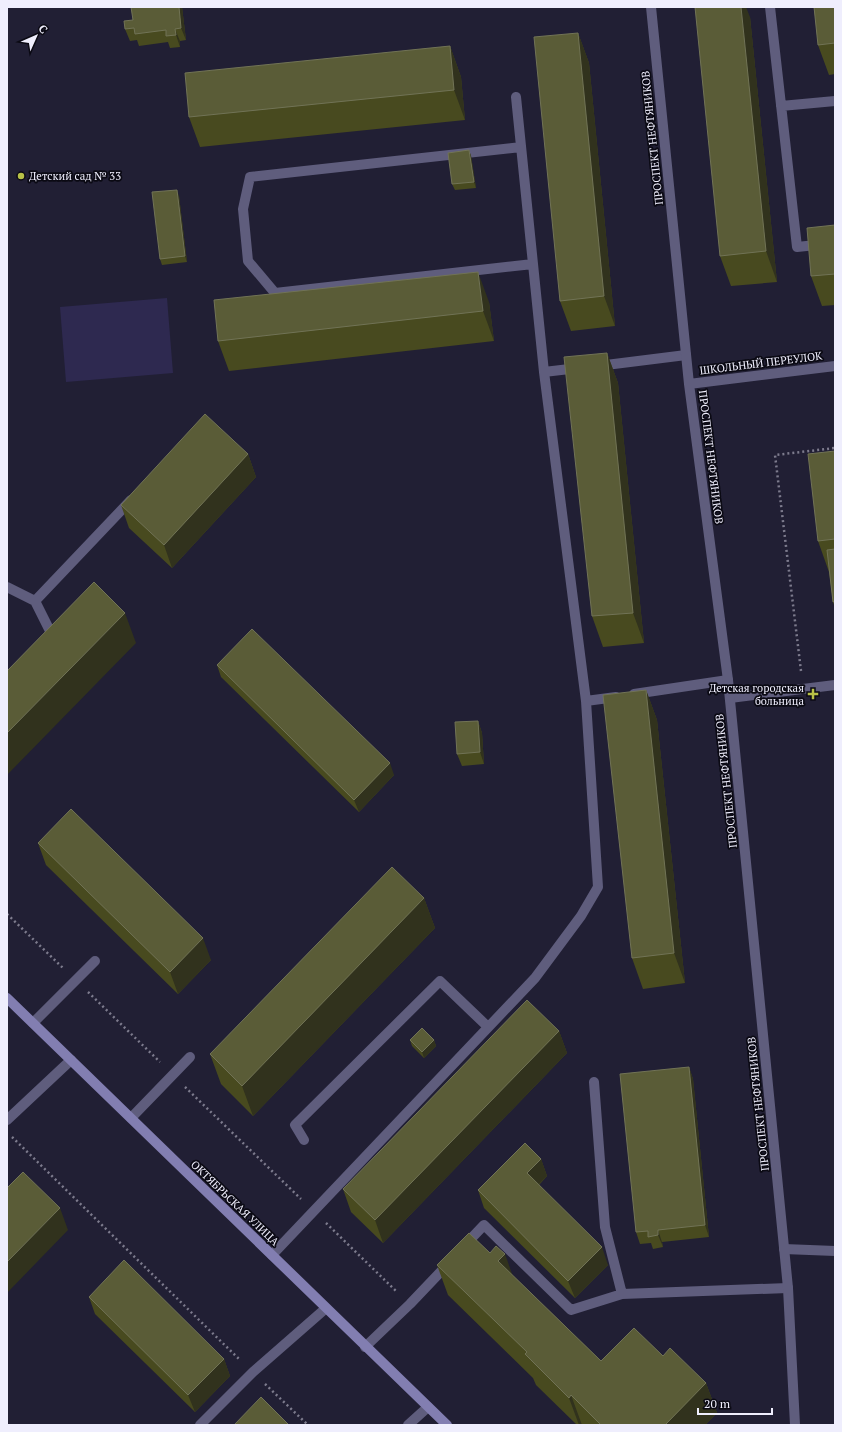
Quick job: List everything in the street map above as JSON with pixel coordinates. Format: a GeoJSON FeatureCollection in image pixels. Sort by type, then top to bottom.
{"type":"FeatureCollection","features":[{"type":"Feature","properties":{"kind":"street","name":"ПРОСПЕКТ НЕФТЯНИКОВ"},"geometry":{"type":"LineString","coordinates":[[651,7],[689,384],[730,698],[788,1288],[795,1425]]}},
{"type":"Feature","properties":{"kind":"street"},"geometry":{"type":"LineString","coordinates":[[770,7],[797,247],[835,243]]}},
{"type":"Feature","properties":{"kind":"street"},"geometry":{"type":"LineString","coordinates":[[272,1255],[313,1210],[535,978],[581,916],[598,887],[586,701],[544,372],[516,97]]}},
{"type":"Feature","properties":{"kind":"street"},"geometry":{"type":"LineString","coordinates":[[781,106],[835,101]]}},
{"type":"Feature","properties":{"kind":"street"},"geometry":{"type":"LineString","coordinates":[[521,147],[250,177],[243,209],[248,261],[275,292],[533,264]]}},
{"type":"Feature","properties":{"kind":"street"},"geometry":{"type":"LineString","coordinates":[[544,372],[686,356]]}},
{"type":"Feature","properties":{"kind":"street","name":"ШКОЛЬНЫЙ ПЕРЕУЛОК"},"geometry":{"type":"LineString","coordinates":[[689,384],[835,366]]}},
{"type":"Feature","properties":{"kind":"street"},"geometry":{"type":"LineString","coordinates":[[35,601],[139,491]]}},
{"type":"Feature","properties":{"kind":"street"},"geometry":{"type":"LineString","coordinates":[[7,587],[35,601],[51,633],[38,649]]}},
{"type":"Feature","properties":{"kind":"street"},"geometry":{"type":"LineString","coordinates":[[586,701],[728,680]]}},
{"type":"Feature","properties":{"kind":"street"},"geometry":{"type":"LineString","coordinates":[[730,698],[835,685]]}},
{"type":"Feature","properties":{"kind":"street"},"geometry":{"type":"LineString","coordinates":[[33,1023],[95,961]]}},
{"type":"Feature","properties":{"kind":"street"},"geometry":{"type":"LineString","coordinates":[[304,1140],[295,1125],[440,981],[488,1027]]}},
{"type":"Feature","properties":{"kind":"street","name":"ОКТЯБРЬСКАЯ УЛИЦА"},"geometry":{"type":"LineString","coordinates":[[7,998],[272,1255],[325,1309],[447,1425]]}},
{"type":"Feature","properties":{"kind":"street"},"geometry":{"type":"LineString","coordinates":[[131,1118],[190,1057]]}},
{"type":"Feature","properties":{"kind":"street"},"geometry":{"type":"LineString","coordinates":[[7,1120],[71,1060]]}},
{"type":"Feature","properties":{"kind":"street"},"geometry":{"type":"LineString","coordinates":[[594,1082],[605,1227],[622,1294]]}},
{"type":"Feature","properties":{"kind":"street"},"geometry":{"type":"LineString","coordinates":[[365,1347],[410,1304],[484,1225],[571,1310],[601,1299],[622,1294],[788,1288]]}},
{"type":"Feature","properties":{"kind":"street"},"geometry":{"type":"LineString","coordinates":[[784,1249],[835,1251]]}},
{"type":"Feature","properties":{"kind":"street"},"geometry":{"type":"LineString","coordinates":[[200,1425],[253,1372],[325,1309]]}},
{"type":"Feature","properties":{"kind":"street"},"geometry":{"type":"LineString","coordinates":[[408,1425],[428,1407]]}},
{"type":"Feature","properties":{"kind":"street"},"geometry":{"type":"LineString","coordinates":[[787,1425],[794,1412]]}},
{"type":"Feature","properties":{"kind":"path"},"geometry":{"type":"LineString","coordinates":[[803,689],[775,455],[835,448]]}},
{"type":"Feature","properties":{"kind":"path"},"geometry":{"type":"LineString","coordinates":[[7,914],[410,1304]]}},
{"type":"Feature","properties":{"kind":"path"},"geometry":{"type":"LineString","coordinates":[[7,1133],[308,1425]]}},
{"type":"Feature","properties":{"kind":"shaded area"},"geometry":{"type":"Polygon","coordinates":[[[167,298],[173,373],[66,382],[60,307],[167,298]]]}},
{"type":"Feature","properties":{"kind":"building"},"geometry":{"type":"Polygon","coordinates":[[[131,7],[179,7],[181,28],[175,29],[176,35],[166,36],[166,30],[135,34],[134,28],[125,29],[124,21],[133,20],[131,7]]]}},
{"type":"Feature","properties":{"kind":"building"},"geometry":{"type":"Polygon","coordinates":[[[695,7],[741,7],[766,251],[720,256],[695,7]]]}},
{"type":"Feature","properties":{"kind":"building"},"geometry":{"type":"Polygon","coordinates":[[[814,7],[835,7],[835,43],[818,45],[814,7]]]}},
{"type":"Feature","properties":{"kind":"building"},"geometry":{"type":"Polygon","coordinates":[[[578,33],[604,296],[560,301],[534,37],[578,33]]]}},
{"type":"Feature","properties":{"kind":"building"},"geometry":{"type":"Polygon","coordinates":[[[450,46],[454,90],[189,117],[185,73],[450,46]]]}},
{"type":"Feature","properties":{"kind":"building"},"geometry":{"type":"Polygon","coordinates":[[[469,150],[474,182],[452,184],[448,153],[469,150]]]}},
{"type":"Feature","properties":{"kind":"building"},"geometry":{"type":"Polygon","coordinates":[[[177,190],[185,256],[160,259],[152,192],[177,190]]]}},
{"type":"Feature","properties":{"kind":"building"},"geometry":{"type":"Polygon","coordinates":[[[835,225],[835,274],[811,276],[807,228],[835,225]]]}},
{"type":"Feature","properties":{"kind":"building"},"geometry":{"type":"Polygon","coordinates":[[[478,272],[483,311],[218,341],[214,300],[478,272]]]}},
{"type":"Feature","properties":{"kind":"building"},"geometry":{"type":"Polygon","coordinates":[[[607,353],[633,613],[592,616],[564,357],[607,353]]]}},
{"type":"Feature","properties":{"kind":"building"},"geometry":{"type":"Polygon","coordinates":[[[205,414],[248,454],[164,545],[121,505],[205,414]]]}},
{"type":"Feature","properties":{"kind":"building"},"geometry":{"type":"Polygon","coordinates":[[[835,451],[835,539],[818,541],[808,454],[835,451]]]}},
{"type":"Feature","properties":{"kind":"building"},"geometry":{"type":"Polygon","coordinates":[[[835,549],[835,601],[833,602],[827,550],[835,549]]]}},
{"type":"Feature","properties":{"kind":"building"},"geometry":{"type":"Polygon","coordinates":[[[94,582],[125,613],[7,733],[7,671],[94,582]]]}},
{"type":"Feature","properties":{"kind":"building"},"geometry":{"type":"Polygon","coordinates":[[[252,629],[390,763],[354,800],[217,665],[252,629]]]}},
{"type":"Feature","properties":{"kind":"building"},"geometry":{"type":"Polygon","coordinates":[[[646,690],[674,953],[632,958],[603,695],[646,690]]]}},
{"type":"Feature","properties":{"kind":"building"},"geometry":{"type":"Polygon","coordinates":[[[478,721],[480,752],[457,754],[455,722],[478,721]]]}},
{"type":"Feature","properties":{"kind":"building"},"geometry":{"type":"Polygon","coordinates":[[[71,809],[203,938],[170,972],[38,843],[71,809]]]}},
{"type":"Feature","properties":{"kind":"building"},"geometry":{"type":"Polygon","coordinates":[[[392,867],[424,898],[242,1086],[210,1054],[392,867]]]}},
{"type":"Feature","properties":{"kind":"building"},"geometry":{"type":"Polygon","coordinates":[[[527,1000],[559,1031],[375,1220],[343,1189],[527,1000]]]}},
{"type":"Feature","properties":{"kind":"building"},"geometry":{"type":"Polygon","coordinates":[[[422,1028],[434,1040],[422,1052],[410,1040],[422,1028]]]}},
{"type":"Feature","properties":{"kind":"building"},"geometry":{"type":"Polygon","coordinates":[[[689,1067],[705,1225],[658,1230],[658,1235],[648,1237],[648,1231],[636,1232],[620,1074],[689,1067]]]}},
{"type":"Feature","properties":{"kind":"building"},"geometry":{"type":"Polygon","coordinates":[[[525,1143],[541,1159],[527,1173],[602,1247],[568,1281],[478,1190],[525,1143]]]}},
{"type":"Feature","properties":{"kind":"building"},"geometry":{"type":"Polygon","coordinates":[[[23,1172],[60,1208],[7,1262],[7,1188],[23,1172]]]}},
{"type":"Feature","properties":{"kind":"building"},"geometry":{"type":"Polygon","coordinates":[[[469,1233],[490,1253],[496,1246],[505,1254],[498,1261],[601,1361],[634,1328],[663,1356],[670,1348],[706,1383],[665,1425],[601,1425],[571,1395],[569,1398],[525,1354],[527,1352],[437,1265],[469,1233]]]}},
{"type":"Feature","properties":{"kind":"building"},"geometry":{"type":"Polygon","coordinates":[[[124,1260],[224,1359],[188,1395],[89,1297],[124,1260]]]}},
{"type":"Feature","properties":{"kind":"building"},"geometry":{"type":"Polygon","coordinates":[[[261,1397],[289,1425],[234,1425],[261,1397]]]}},
{"type":"Feature","properties":{"kind":"place","name":"Детский сад № 33"},"geometry":{"type":"Point","coordinates":[21,176]}},
{"type":"Feature","properties":{"kind":"place","name":"Детская городская больница"},"geometry":{"type":"Point","coordinates":[813,694]}}]}
